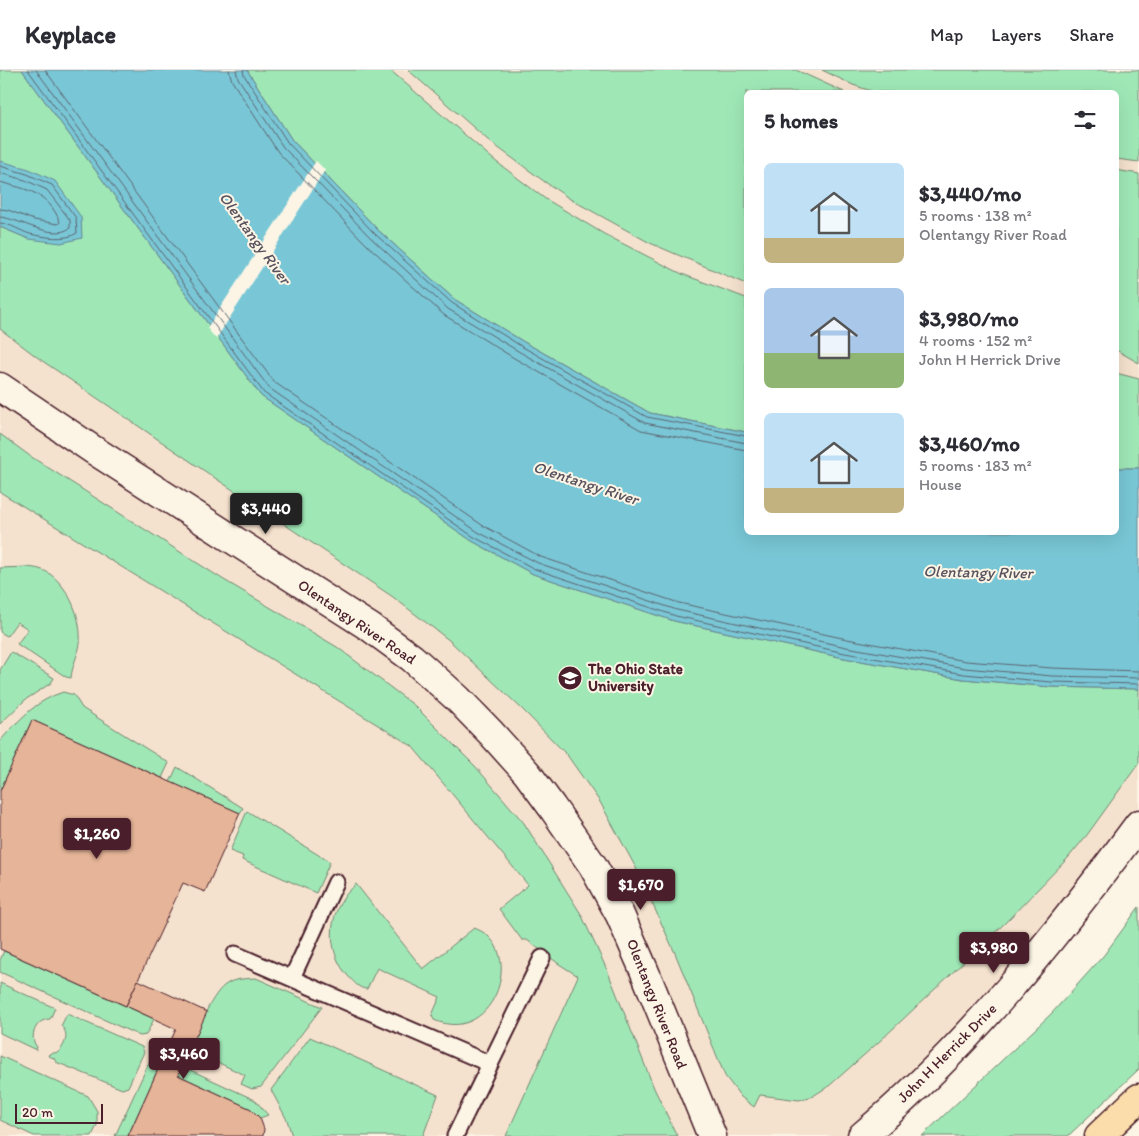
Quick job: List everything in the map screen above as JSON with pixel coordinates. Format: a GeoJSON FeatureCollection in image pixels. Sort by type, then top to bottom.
{"type":"FeatureCollection","features":[{"type":"Feature","properties":{"kind":"highway"},"geometry":{"type":"LineString","coordinates":[[1099,1136],[1139,1098]]}},
{"type":"Feature","properties":{"kind":"main road","name":"Olentangy River Road"},"geometry":{"type":"LineString","coordinates":[[0,387],[100,455],[371,628],[412,658],[491,733],[527,773],[552,807],[593,866],[620,914],[712,1136]]}},
{"type":"Feature","properties":{"kind":"main road","name":"John H Herrick Drive"},"geometry":{"type":"LineString","coordinates":[[862,1136],[929,1074],[986,1016],[1035,960],[1139,825]]}},
{"type":"Feature","properties":{"kind":"lane"},"geometry":{"type":"LineString","coordinates":[[292,978],[336,882]]}},
{"type":"Feature","properties":{"kind":"lane"},"geometry":{"type":"LineString","coordinates":[[235,954],[490,1064]]}},
{"type":"Feature","properties":{"kind":"lane"},"geometry":{"type":"LineString","coordinates":[[455,1136],[542,958]]}},
{"type":"Feature","properties":{"kind":"shaded area","name":"The Ohio State University"},"geometry":{"type":"Polygon","coordinates":[[[0,70],[1139,70],[1139,824],[862,1136],[0,1136],[0,70]]]}},
{"type":"Feature","properties":{"kind":"green space"},"geometry":{"type":"Polygon","coordinates":[[[0,70],[22,70],[261,396],[472,541],[533,574],[674,621],[844,658],[963,679],[1051,687],[1139,689],[1139,763],[1068,858],[1004,924],[881,1040],[829,1086],[813,1096],[799,1100],[760,1095],[754,1107],[741,1097],[725,1076],[675,953],[636,868],[600,802],[567,755],[523,710],[450,641],[393,597],[41,360],[0,329],[0,227],[29,239],[7,164],[0,161],[0,70]]]}},
{"type":"Feature","properties":{"kind":"green space"},"geometry":{"type":"Polygon","coordinates":[[[247,70],[390,70],[494,160],[544,198],[604,234],[682,274],[744,297],[744,432],[650,413],[524,342],[454,299],[378,230],[292,140],[247,70]]]}},
{"type":"Feature","properties":{"kind":"green space"},"geometry":{"type":"Polygon","coordinates":[[[408,70],[796,70],[840,90],[744,90],[744,283],[650,243],[570,199],[489,141],[408,70]]]}},
{"type":"Feature","properties":{"kind":"green space"},"geometry":{"type":"Polygon","coordinates":[[[822,70],[1139,70],[1139,162],[1119,159],[1119,90],[868,90],[822,70]]]}},
{"type":"Feature","properties":{"kind":"green space"},"geometry":{"type":"Polygon","coordinates":[[[1119,171],[1139,174],[1139,363],[1119,352],[1119,171]]]}},
{"type":"Feature","properties":{"kind":"green space"},"geometry":{"type":"Polygon","coordinates":[[[1119,374],[1139,379],[1139,468],[1119,468],[1119,374]]]}},
{"type":"Feature","properties":{"kind":"green space"},"geometry":{"type":"Polygon","coordinates":[[[0,434],[30,456],[224,580],[337,647],[415,706],[475,766],[524,823],[581,914],[608,972],[654,1088],[677,1136],[506,1136],[578,976],[527,940],[522,940],[499,909],[528,885],[412,746],[0,492],[0,434]]]}},
{"type":"Feature","properties":{"kind":"green space"},"geometry":{"type":"Polygon","coordinates":[[[27,567],[45,571],[57,580],[69,596],[77,615],[80,644],[71,678],[66,677],[17,644],[28,629],[17,622],[7,636],[0,632],[0,568],[27,567]]]}},
{"type":"Feature","properties":{"kind":"green space"},"geometry":{"type":"Polygon","coordinates":[[[11,652],[54,678],[51,683],[25,700],[0,724],[0,670],[11,652]]]}},
{"type":"Feature","properties":{"kind":"green space"},"geometry":{"type":"Polygon","coordinates":[[[63,692],[74,695],[82,708],[169,763],[162,778],[32,720],[0,791],[0,741],[36,706],[44,700],[63,692]]]}},
{"type":"Feature","properties":{"kind":"green space"},"geometry":{"type":"Polygon","coordinates":[[[177,767],[243,808],[240,813],[170,782],[177,767]]]}},
{"type":"Feature","properties":{"kind":"green space"},"geometry":{"type":"Polygon","coordinates":[[[247,811],[330,862],[316,893],[242,860],[243,856],[230,851],[247,811]]]}},
{"type":"Feature","properties":{"kind":"green space"},"geometry":{"type":"Polygon","coordinates":[[[356,884],[423,969],[474,928],[490,938],[499,954],[501,972],[497,991],[488,1008],[474,1020],[455,1025],[434,1020],[432,1015],[440,997],[377,968],[367,989],[355,983],[342,968],[337,958],[332,938],[334,918],[338,908],[356,884]]]}},
{"type":"Feature","properties":{"kind":"green space"},"geometry":{"type":"Polygon","coordinates":[[[1139,907],[1139,1069],[1068,1136],[922,1136],[1052,1013],[1104,955],[1139,907]]]}},
{"type":"Feature","properties":{"kind":"green space"},"geometry":{"type":"Polygon","coordinates":[[[4,951],[154,1019],[146,1035],[140,1036],[0,972],[0,960],[4,951]]]}},
{"type":"Feature","properties":{"kind":"green space"},"geometry":{"type":"Polygon","coordinates":[[[256,978],[322,1007],[261,1087],[252,1089],[241,1084],[245,1075],[195,1052],[191,1060],[186,1058],[202,1019],[219,991],[232,981],[256,978]]]}},
{"type":"Feature","properties":{"kind":"green space"},"geometry":{"type":"Polygon","coordinates":[[[0,983],[55,1008],[50,1019],[41,1022],[35,1029],[33,1038],[37,1047],[36,1050],[0,1033],[0,983]]]}},
{"type":"Feature","properties":{"kind":"green space"},"geometry":{"type":"Polygon","coordinates":[[[67,1014],[142,1047],[144,1052],[128,1087],[122,1089],[56,1062],[54,1058],[48,1056],[49,1054],[59,1052],[65,1042],[65,1032],[61,1026],[67,1014]]]}},
{"type":"Feature","properties":{"kind":"green space"},"geometry":{"type":"Polygon","coordinates":[[[310,1037],[438,1095],[423,1136],[292,1136],[287,1120],[271,1090],[310,1037]]]}},
{"type":"Feature","properties":{"kind":"green space"},"geometry":{"type":"Polygon","coordinates":[[[157,1055],[163,1058],[128,1136],[115,1136],[152,1056],[157,1055]]]}},
{"type":"Feature","properties":{"kind":"green space"},"geometry":{"type":"Polygon","coordinates":[[[0,1056],[88,1096],[97,1111],[97,1125],[92,1136],[34,1136],[0,1120],[0,1056]]]}},
{"type":"Feature","properties":{"kind":"green space"},"geometry":{"type":"Polygon","coordinates":[[[182,1066],[255,1100],[268,1115],[260,1118],[251,1109],[178,1075],[182,1066]]]}},
{"type":"Feature","properties":{"kind":"water","name":"Olentangy River"},"geometry":{"type":"Polygon","coordinates":[[[22,70],[247,70],[292,140],[378,230],[454,299],[524,342],[650,413],[744,432],[744,535],[1119,535],[1119,468],[1139,468],[1139,689],[1051,687],[963,679],[844,658],[674,621],[533,574],[472,541],[261,396],[22,70]]]}},
{"type":"Feature","properties":{"kind":"water"},"geometry":{"type":"Polygon","coordinates":[[[0,161],[29,169],[55,181],[81,217],[82,238],[61,243],[29,239],[0,227],[0,161]]]}},
{"type":"Feature","properties":{"kind":"pier"},"geometry":{"type":"Polygon","coordinates":[[[316,161],[325,170],[216,339],[207,328],[316,161]]]}},
{"type":"Feature","properties":{"kind":"building"},"geometry":{"type":"Polygon","coordinates":[[[32,720],[240,813],[205,892],[183,883],[126,1006],[0,949],[0,791],[32,720]]]}},
{"type":"Feature","properties":{"kind":"building"},"geometry":{"type":"Polygon","coordinates":[[[138,980],[207,1012],[178,1075],[251,1109],[260,1118],[264,1129],[263,1136],[128,1136],[176,1029],[126,1006],[138,980]]]}},
{"type":"Feature","properties":{"kind":"place","name":"The Ohio State University"},"geometry":{"type":"Point","coordinates":[570,678]}}]}
